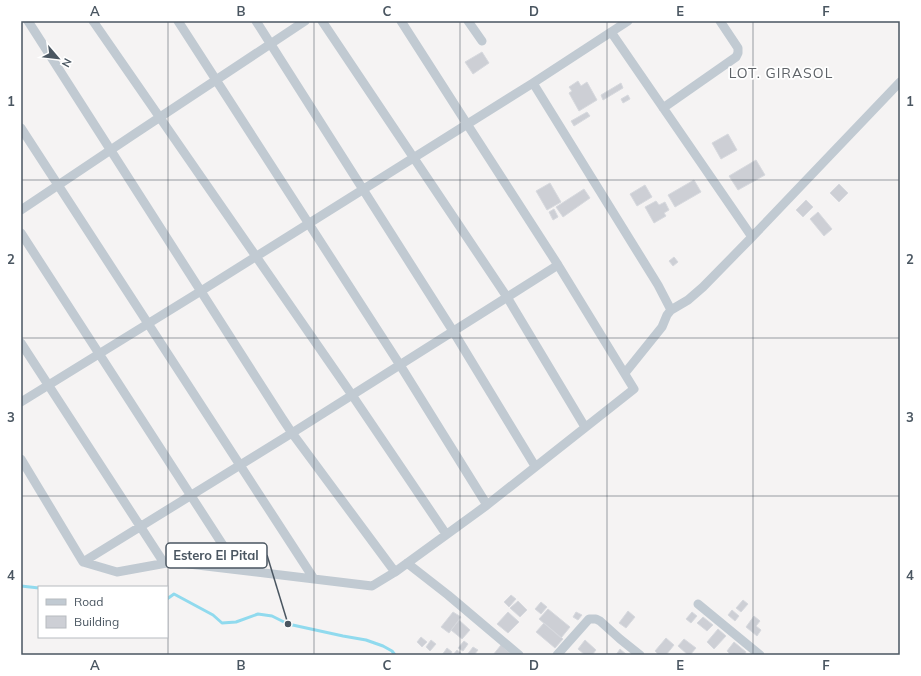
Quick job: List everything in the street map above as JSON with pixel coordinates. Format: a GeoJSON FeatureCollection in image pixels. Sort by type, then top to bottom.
{"type":"FeatureCollection","features":[{"type":"Feature","properties":{"kind":"street"},"geometry":{"type":"LineString","coordinates":[[28,21],[282,418],[395,572]]}},
{"type":"Feature","properties":{"kind":"street"},"geometry":{"type":"LineString","coordinates":[[93,21],[352,395],[446,534]]}},
{"type":"Feature","properties":{"kind":"street"},"geometry":{"type":"LineString","coordinates":[[178,21],[400,365],[486,505]]}},
{"type":"Feature","properties":{"kind":"street"},"geometry":{"type":"LineString","coordinates":[[256,21],[453,331],[535,466]]}},
{"type":"Feature","properties":{"kind":"street"},"geometry":{"type":"LineString","coordinates":[[21,210],[110,149],[305,21]]}},
{"type":"Feature","properties":{"kind":"street"},"geometry":{"type":"LineString","coordinates":[[322,21],[507,297],[585,427]]}},
{"type":"Feature","properties":{"kind":"street"},"geometry":{"type":"LineString","coordinates":[[21,459],[82,562],[117,572],[172,562],[372,586],[395,572],[486,505],[634,389],[558,264],[401,21]]}},
{"type":"Feature","properties":{"kind":"street"},"geometry":{"type":"LineString","coordinates":[[468,21],[482,41]]}},
{"type":"Feature","properties":{"kind":"street"},"geometry":{"type":"LineString","coordinates":[[21,402],[533,83],[628,21]]}},
{"type":"Feature","properties":{"kind":"street"},"geometry":{"type":"LineString","coordinates":[[663,108],[736,57],[738,48],[720,21]]}},
{"type":"Feature","properties":{"kind":"street"},"geometry":{"type":"LineString","coordinates":[[611,32],[752,237]]}},
{"type":"Feature","properties":{"kind":"street"},"geometry":{"type":"LineString","coordinates":[[625,373],[662,327],[671,310],[688,300],[703,287],[900,82]]}},
{"type":"Feature","properties":{"kind":"street"},"geometry":{"type":"LineString","coordinates":[[533,83],[658,285],[671,310]]}},
{"type":"Feature","properties":{"kind":"street"},"geometry":{"type":"LineString","coordinates":[[21,128],[314,579]]}},
{"type":"Feature","properties":{"kind":"street"},"geometry":{"type":"LineString","coordinates":[[21,233],[239,570]]}},
{"type":"Feature","properties":{"kind":"street"},"geometry":{"type":"LineString","coordinates":[[82,562],[292,433],[558,264]]}},
{"type":"Feature","properties":{"kind":"street"},"geometry":{"type":"LineString","coordinates":[[21,343],[164,563]]}},
{"type":"Feature","properties":{"kind":"street"},"geometry":{"type":"LineString","coordinates":[[407,563],[448,595],[519,655]]}},
{"type":"Feature","properties":{"kind":"street"},"geometry":{"type":"LineString","coordinates":[[698,604],[758,654]]}},
{"type":"Feature","properties":{"kind":"street"},"geometry":{"type":"LineString","coordinates":[[557,655],[589,619],[592,618],[600,621],[640,655]]}},
{"type":"Feature","properties":{"kind":"building"},"geometry":{"type":"Polygon","coordinates":[[[482,52],[489,63],[473,74],[465,62],[482,52]]]}},
{"type":"Feature","properties":{"kind":"building"},"geometry":{"type":"Polygon","coordinates":[[[578,81],[581,86],[587,82],[597,100],[579,111],[569,93],[572,91],[569,87],[578,81]]]}},
{"type":"Feature","properties":{"kind":"building"},"geometry":{"type":"Polygon","coordinates":[[[621,83],[623,88],[603,100],[601,95],[621,83]]]}},
{"type":"Feature","properties":{"kind":"building"},"geometry":{"type":"Polygon","coordinates":[[[628,95],[630,99],[623,103],[621,99],[628,95]]]}},
{"type":"Feature","properties":{"kind":"building"},"geometry":{"type":"Polygon","coordinates":[[[587,112],[590,116],[574,126],[571,121],[587,112]]]}},
{"type":"Feature","properties":{"kind":"building"},"geometry":{"type":"Polygon","coordinates":[[[728,134],[737,150],[721,159],[712,143],[728,134]]]}},
{"type":"Feature","properties":{"kind":"building"},"geometry":{"type":"Polygon","coordinates":[[[756,160],[765,175],[738,190],[729,176],[756,160]]]}},
{"type":"Feature","properties":{"kind":"building"},"geometry":{"type":"Polygon","coordinates":[[[694,180],[701,192],[675,207],[668,195],[694,180]]]}},
{"type":"Feature","properties":{"kind":"building"},"geometry":{"type":"Polygon","coordinates":[[[550,183],[561,202],[547,210],[536,191],[550,183]]]}},
{"type":"Feature","properties":{"kind":"building"},"geometry":{"type":"Polygon","coordinates":[[[839,184],[848,193],[839,202],[830,193],[839,184]]]}},
{"type":"Feature","properties":{"kind":"building"},"geometry":{"type":"Polygon","coordinates":[[[645,185],[652,197],[637,206],[630,194],[645,185]]]}},
{"type":"Feature","properties":{"kind":"building"},"geometry":{"type":"Polygon","coordinates":[[[584,189],[590,198],[563,217],[556,207],[584,189]]]}},
{"type":"Feature","properties":{"kind":"building"},"geometry":{"type":"Polygon","coordinates":[[[806,200],[813,207],[803,217],[796,210],[806,200]]]}},
{"type":"Feature","properties":{"kind":"building"},"geometry":{"type":"Polygon","coordinates":[[[656,201],[659,205],[665,202],[669,210],[664,213],[666,216],[654,223],[645,207],[656,201]]]}},
{"type":"Feature","properties":{"kind":"building"},"geometry":{"type":"Polygon","coordinates":[[[554,209],[558,217],[553,220],[549,212],[554,209]]]}},
{"type":"Feature","properties":{"kind":"building"},"geometry":{"type":"Polygon","coordinates":[[[818,212],[832,229],[824,236],[810,219],[818,212]]]}},
{"type":"Feature","properties":{"kind":"building"},"geometry":{"type":"Polygon","coordinates":[[[674,257],[678,262],[673,266],[669,261],[674,257]]]}},
{"type":"Feature","properties":{"kind":"building"},"geometry":{"type":"Polygon","coordinates":[[[511,595],[516,599],[509,607],[504,602],[511,595]]]}},
{"type":"Feature","properties":{"kind":"building"},"geometry":{"type":"Polygon","coordinates":[[[743,600],[748,604],[741,612],[736,608],[743,600]]]}},
{"type":"Feature","properties":{"kind":"building"},"geometry":{"type":"Polygon","coordinates":[[[518,601],[527,610],[520,617],[510,608],[518,601]]]}},
{"type":"Feature","properties":{"kind":"building"},"geometry":{"type":"Polygon","coordinates":[[[541,602],[547,607],[541,614],[535,609],[541,602]]]}},
{"type":"Feature","properties":{"kind":"building"},"geometry":{"type":"Polygon","coordinates":[[[548,609],[570,627],[561,638],[539,619],[548,609]]]}},
{"type":"Feature","properties":{"kind":"building"},"geometry":{"type":"Polygon","coordinates":[[[732,610],[739,616],[735,621],[728,615],[732,610]]]}},
{"type":"Feature","properties":{"kind":"building"},"geometry":{"type":"Polygon","coordinates":[[[628,611],[635,617],[626,628],[619,623],[628,611]]]}},
{"type":"Feature","properties":{"kind":"building"},"geometry":{"type":"Polygon","coordinates":[[[453,612],[461,617],[449,633],[441,627],[453,612]]]}},
{"type":"Feature","properties":{"kind":"building"},"geometry":{"type":"Polygon","coordinates":[[[508,612],[519,622],[508,633],[497,624],[508,612]]]}},
{"type":"Feature","properties":{"kind":"building"},"geometry":{"type":"Polygon","coordinates":[[[576,612],[582,615],[578,620],[573,617],[576,612]]]}},
{"type":"Feature","properties":{"kind":"building"},"geometry":{"type":"Polygon","coordinates":[[[692,612],[697,616],[691,623],[686,619],[692,612]]]}},
{"type":"Feature","properties":{"kind":"building"},"geometry":{"type":"Polygon","coordinates":[[[754,616],[760,621],[756,626],[761,630],[757,636],[746,627],[754,616]]]}},
{"type":"Feature","properties":{"kind":"building"},"geometry":{"type":"Polygon","coordinates":[[[703,617],[713,625],[707,631],[697,623],[703,617]]]}},
{"type":"Feature","properties":{"kind":"building"},"geometry":{"type":"Polygon","coordinates":[[[459,620],[470,630],[462,639],[451,630],[459,620]]]}},
{"type":"Feature","properties":{"kind":"building"},"geometry":{"type":"Polygon","coordinates":[[[544,623],[563,639],[555,648],[536,632],[544,623]]]}},
{"type":"Feature","properties":{"kind":"building"},"geometry":{"type":"Polygon","coordinates":[[[718,629],[726,636],[714,649],[707,642],[718,629]]]}},
{"type":"Feature","properties":{"kind":"building"},"geometry":{"type":"Polygon","coordinates":[[[421,637],[427,642],[422,647],[417,642],[421,637]]]}},
{"type":"Feature","properties":{"kind":"building"},"geometry":{"type":"Polygon","coordinates":[[[666,638],[674,645],[666,655],[659,655],[655,651],[666,638]]]}},
{"type":"Feature","properties":{"kind":"building"},"geometry":{"type":"Polygon","coordinates":[[[684,639],[696,648],[690,655],[678,646],[684,639]]]}},
{"type":"Feature","properties":{"kind":"building"},"geometry":{"type":"Polygon","coordinates":[[[431,640],[436,644],[430,651],[426,647],[431,640]]]}},
{"type":"Feature","properties":{"kind":"building"},"geometry":{"type":"Polygon","coordinates":[[[585,640],[596,650],[592,655],[585,655],[578,649],[585,640]]]}},
{"type":"Feature","properties":{"kind":"building"},"geometry":{"type":"Polygon","coordinates":[[[464,641],[468,644],[463,651],[458,648],[464,641]]]}},
{"type":"Feature","properties":{"kind":"building"},"geometry":{"type":"Polygon","coordinates":[[[734,642],[746,652],[744,655],[731,655],[727,651],[734,642]]]}},
{"type":"Feature","properties":{"kind":"building"},"geometry":{"type":"Polygon","coordinates":[[[501,645],[511,654],[510,655],[493,655],[501,645]]]}},
{"type":"Feature","properties":{"kind":"building"},"geometry":{"type":"Polygon","coordinates":[[[473,647],[478,650],[474,655],[467,655],[473,647]]]}},
{"type":"Feature","properties":{"kind":"building"},"geometry":{"type":"Polygon","coordinates":[[[447,648],[452,652],[450,655],[442,655],[447,648]]]}},
{"type":"Feature","properties":{"kind":"building"},"geometry":{"type":"Polygon","coordinates":[[[620,649],[627,655],[616,655],[620,649]]]}},
{"type":"Feature","properties":{"kind":"building"},"geometry":{"type":"Polygon","coordinates":[[[457,650],[463,655],[453,655],[457,650]]]}},
{"type":"Feature","properties":{"kind":"waterway"},"geometry":{"type":"LineString","coordinates":[[21,586],[38,588]]}},
{"type":"Feature","properties":{"kind":"waterway"},"geometry":{"type":"LineString","coordinates":[[168,598],[174,594],[213,615],[222,623],[236,622],[258,614],[272,616],[288,624],[366,640],[383,646],[392,651],[395,655]]}},
{"type":"Feature","properties":{"kind":"place","name":"Estero El Pital"},"geometry":{"type":"Point","coordinates":[288,624]}},
{"type":"Feature","properties":{"kind":"district","name":"LOT. GIRASOL"},"geometry":{"type":"Point","coordinates":[781,73]}}]}
